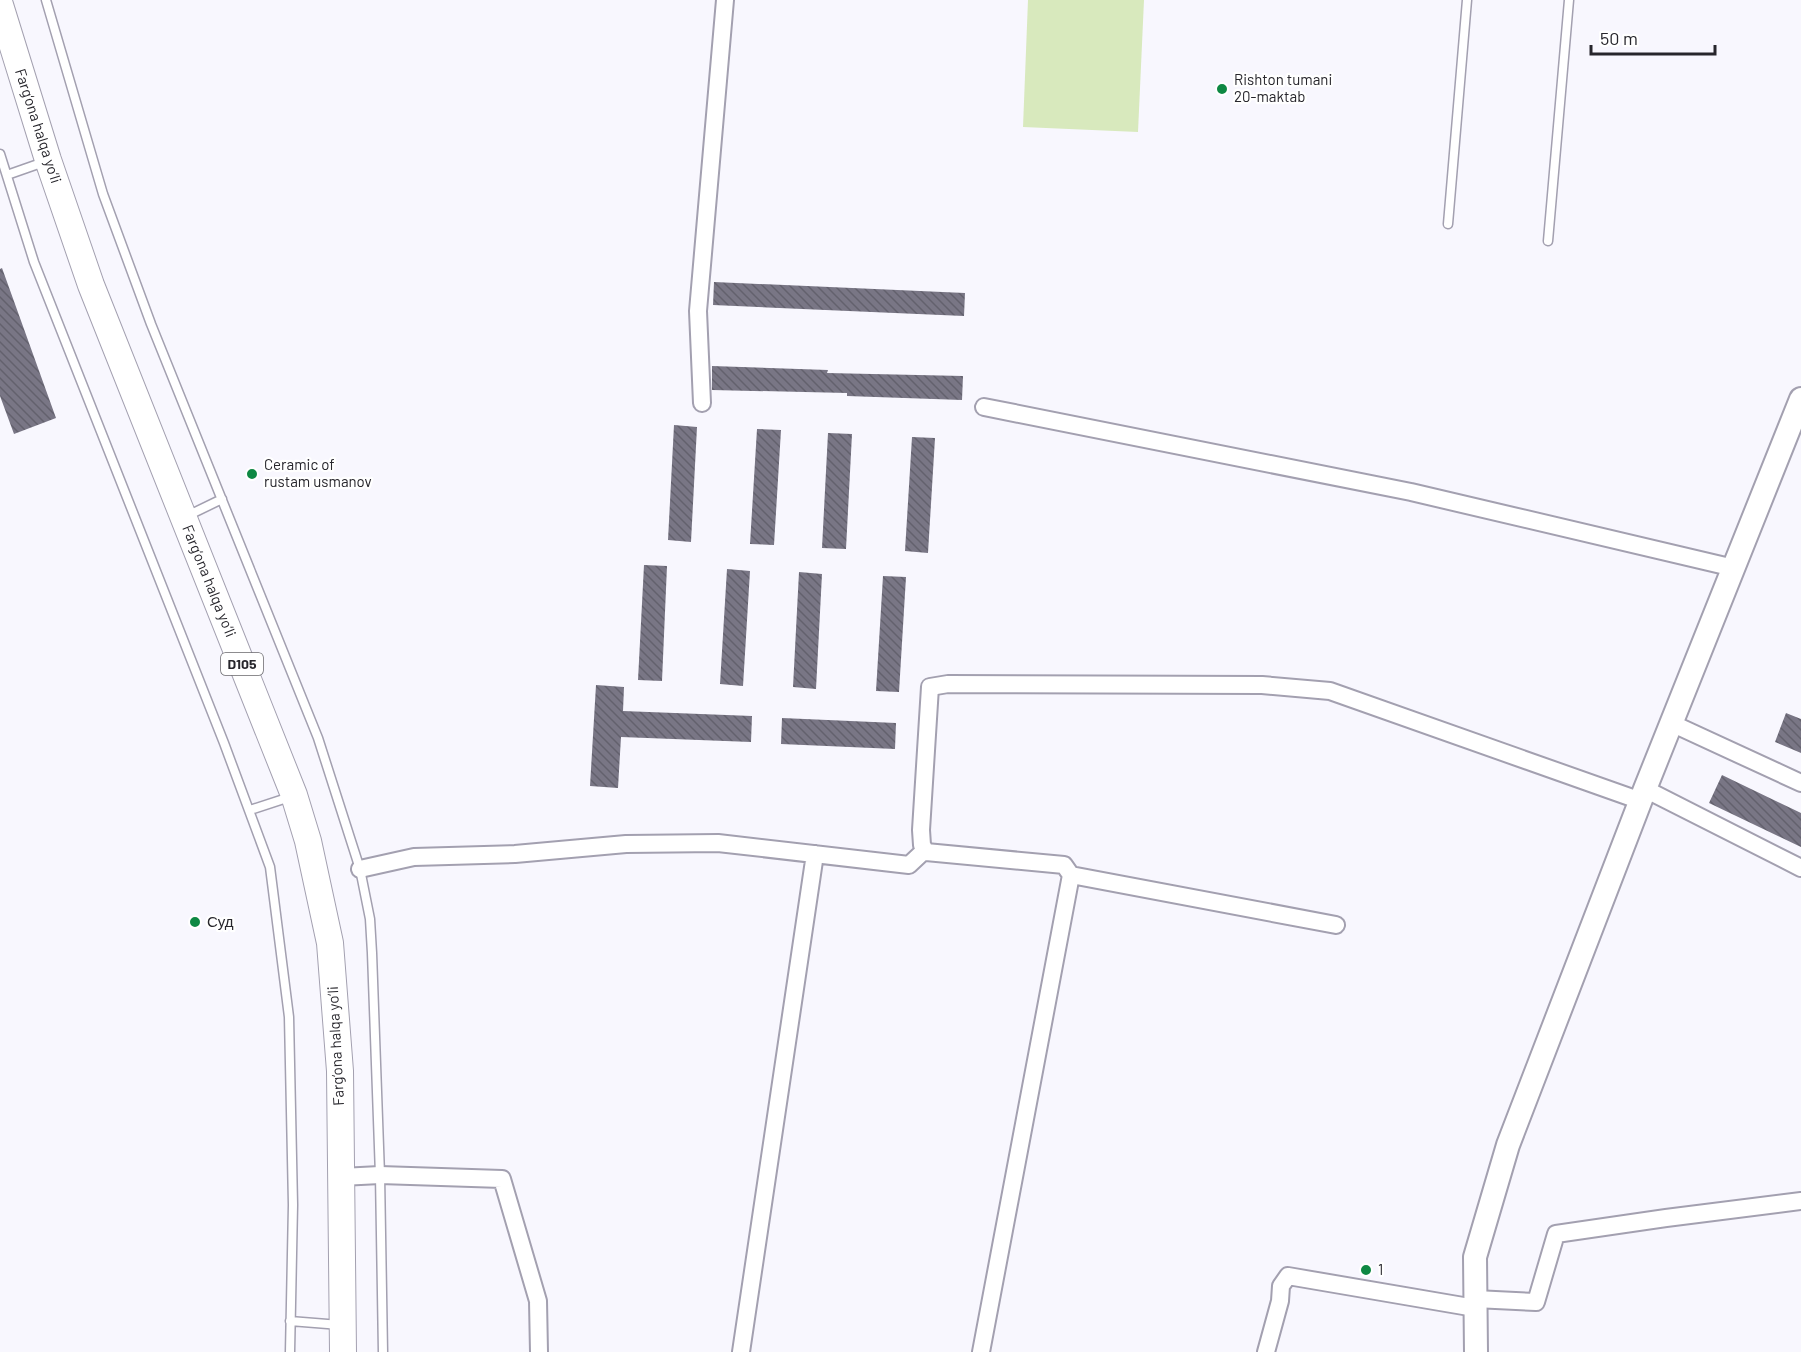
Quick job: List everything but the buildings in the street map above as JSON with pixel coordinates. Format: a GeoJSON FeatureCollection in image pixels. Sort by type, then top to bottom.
{"type":"FeatureCollection","features":[{"type":"Feature","properties":{"kind":"main road","name":"Farg‘ona halqa yo‘li"},"geometry":{"type":"LineString","coordinates":[[0,5],[48,160],[91,285],[294,795],[308,841],[330,943],[340,1071],[343,1352]]}},
{"type":"Feature","properties":{"kind":"street"},"geometry":{"type":"LineString","coordinates":[[702,403],[699,311],[724,0]]}},
{"type":"Feature","properties":{"kind":"street"},"geometry":{"type":"LineString","coordinates":[[1476,1352],[1475,1257],[1508,1145],[1671,723],[1734,568],[1796,426],[1801,399]]}},
{"type":"Feature","properties":{"kind":"street"},"geometry":{"type":"LineString","coordinates":[[984,407],[1411,492],[1734,568]]}},
{"type":"Feature","properties":{"kind":"street"},"geometry":{"type":"LineString","coordinates":[[1336,925],[1071,875],[1064,865],[926,852],[922,845],[921,830],[930,687],[948,684],[1262,685],[1330,691],[1643,795],[1801,868]]}},
{"type":"Feature","properties":{"kind":"street"},"geometry":{"type":"LineString","coordinates":[[1671,723],[1801,783]]}},
{"type":"Feature","properties":{"kind":"street"},"geometry":{"type":"LineString","coordinates":[[360,869],[414,857],[515,854],[626,844],[718,843],[909,865],[925,850]]}},
{"type":"Feature","properties":{"kind":"street"},"geometry":{"type":"LineString","coordinates":[[741,1352],[815,854]]}},
{"type":"Feature","properties":{"kind":"street"},"geometry":{"type":"LineString","coordinates":[[981,1352],[1071,875]]}},
{"type":"Feature","properties":{"kind":"street"},"geometry":{"type":"LineString","coordinates":[[340,1177],[380,1175],[502,1179],[538,1301],[539,1352]]}},
{"type":"Feature","properties":{"kind":"street"},"geometry":{"type":"LineString","coordinates":[[1266,1352],[1280,1301],[1281,1286],[1288,1276],[1475,1304],[1536,1302],[1556,1234],[1801,1201]]}},
{"type":"Feature","properties":{"kind":"lane"},"geometry":{"type":"LineString","coordinates":[[46,0],[103,194],[151,324],[318,738],[360,869],[370,919],[372,953],[380,1175],[383,1352]]}},
{"type":"Feature","properties":{"kind":"lane"},"geometry":{"type":"LineString","coordinates":[[1448,224],[1467,0]]}},
{"type":"Feature","properties":{"kind":"lane"},"geometry":{"type":"LineString","coordinates":[[1548,241],[1569,0]]}},
{"type":"Feature","properties":{"kind":"lane"},"geometry":{"type":"LineString","coordinates":[[0,154],[34,262],[250,810],[270,867],[289,1017],[293,1205],[290,1352]]}},
{"type":"Feature","properties":{"kind":"lane"},"geometry":{"type":"LineString","coordinates":[[7,175],[48,160]]}},
{"type":"Feature","properties":{"kind":"lane"},"geometry":{"type":"LineString","coordinates":[[184,518],[222,499]]}},
{"type":"Feature","properties":{"kind":"lane"},"geometry":{"type":"LineString","coordinates":[[250,810],[294,795]]}},
{"type":"Feature","properties":{"kind":"lane"},"geometry":{"type":"LineString","coordinates":[[290,1321],[343,1325]]}},
{"type":"Feature","properties":{"kind":"green space"},"geometry":{"type":"Polygon","coordinates":[[[1028,0],[1144,0],[1138,132],[1023,127],[1028,0]]]}},
{"type":"Feature","properties":{"kind":"place","name":"Rishton tumani 20-maktab"},"geometry":{"type":"Point","coordinates":[1222,89]}},
{"type":"Feature","properties":{"kind":"place","name":"Ceramic of rustam usmanov"},"geometry":{"type":"Point","coordinates":[252,474]}},
{"type":"Feature","properties":{"kind":"place","name":"Суд"},"geometry":{"type":"Point","coordinates":[195,922]}},
{"type":"Feature","properties":{"kind":"place","name":"1"},"geometry":{"type":"Point","coordinates":[1366,1270]}}]}
